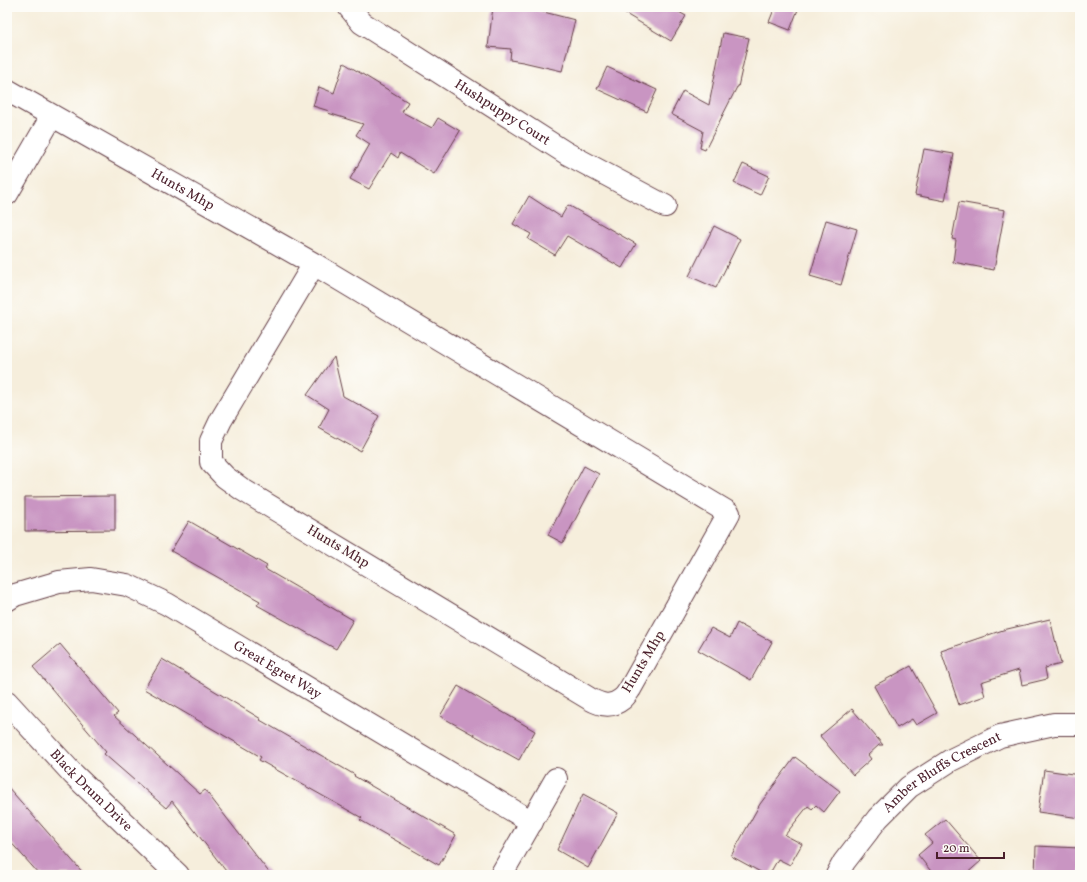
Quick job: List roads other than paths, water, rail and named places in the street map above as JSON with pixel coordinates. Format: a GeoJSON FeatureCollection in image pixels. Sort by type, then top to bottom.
{"type":"FeatureCollection","features":[{"type":"Feature","properties":{"kind":"street","name":"Hushpuppy Court"},"geometry":{"type":"LineString","coordinates":[[349,7],[362,23],[566,153],[665,206]]}},
{"type":"Feature","properties":{"kind":"street","name":"Hunts Mhp"},"geometry":{"type":"LineString","coordinates":[[7,90],[314,264],[729,514],[630,689],[622,699],[612,704],[601,705],[590,699],[243,490],[225,477],[212,462],[212,441],[221,420],[314,264]]}},
{"type":"Feature","properties":{"kind":"street"},"geometry":{"type":"LineString","coordinates":[[7,194],[52,116]]}},
{"type":"Feature","properties":{"kind":"street","name":"Great Egret Way"},"geometry":{"type":"LineString","coordinates":[[7,600],[14,595],[59,582],[91,578],[127,585],[167,604],[532,822]]}},
{"type":"Feature","properties":{"kind":"street","name":"Black Drum Drive"},"geometry":{"type":"LineString","coordinates":[[7,702],[73,774],[178,875]]}},
{"type":"Feature","properties":{"kind":"street","name":"Amber Bluffs Crescent"},"geometry":{"type":"LineString","coordinates":[[837,875],[844,862],[878,818],[909,787],[950,760],[1000,736],[1054,724],[1080,724]]}},
{"type":"Feature","properties":{"kind":"street"},"geometry":{"type":"LineString","coordinates":[[501,875],[556,779]]}}]}
